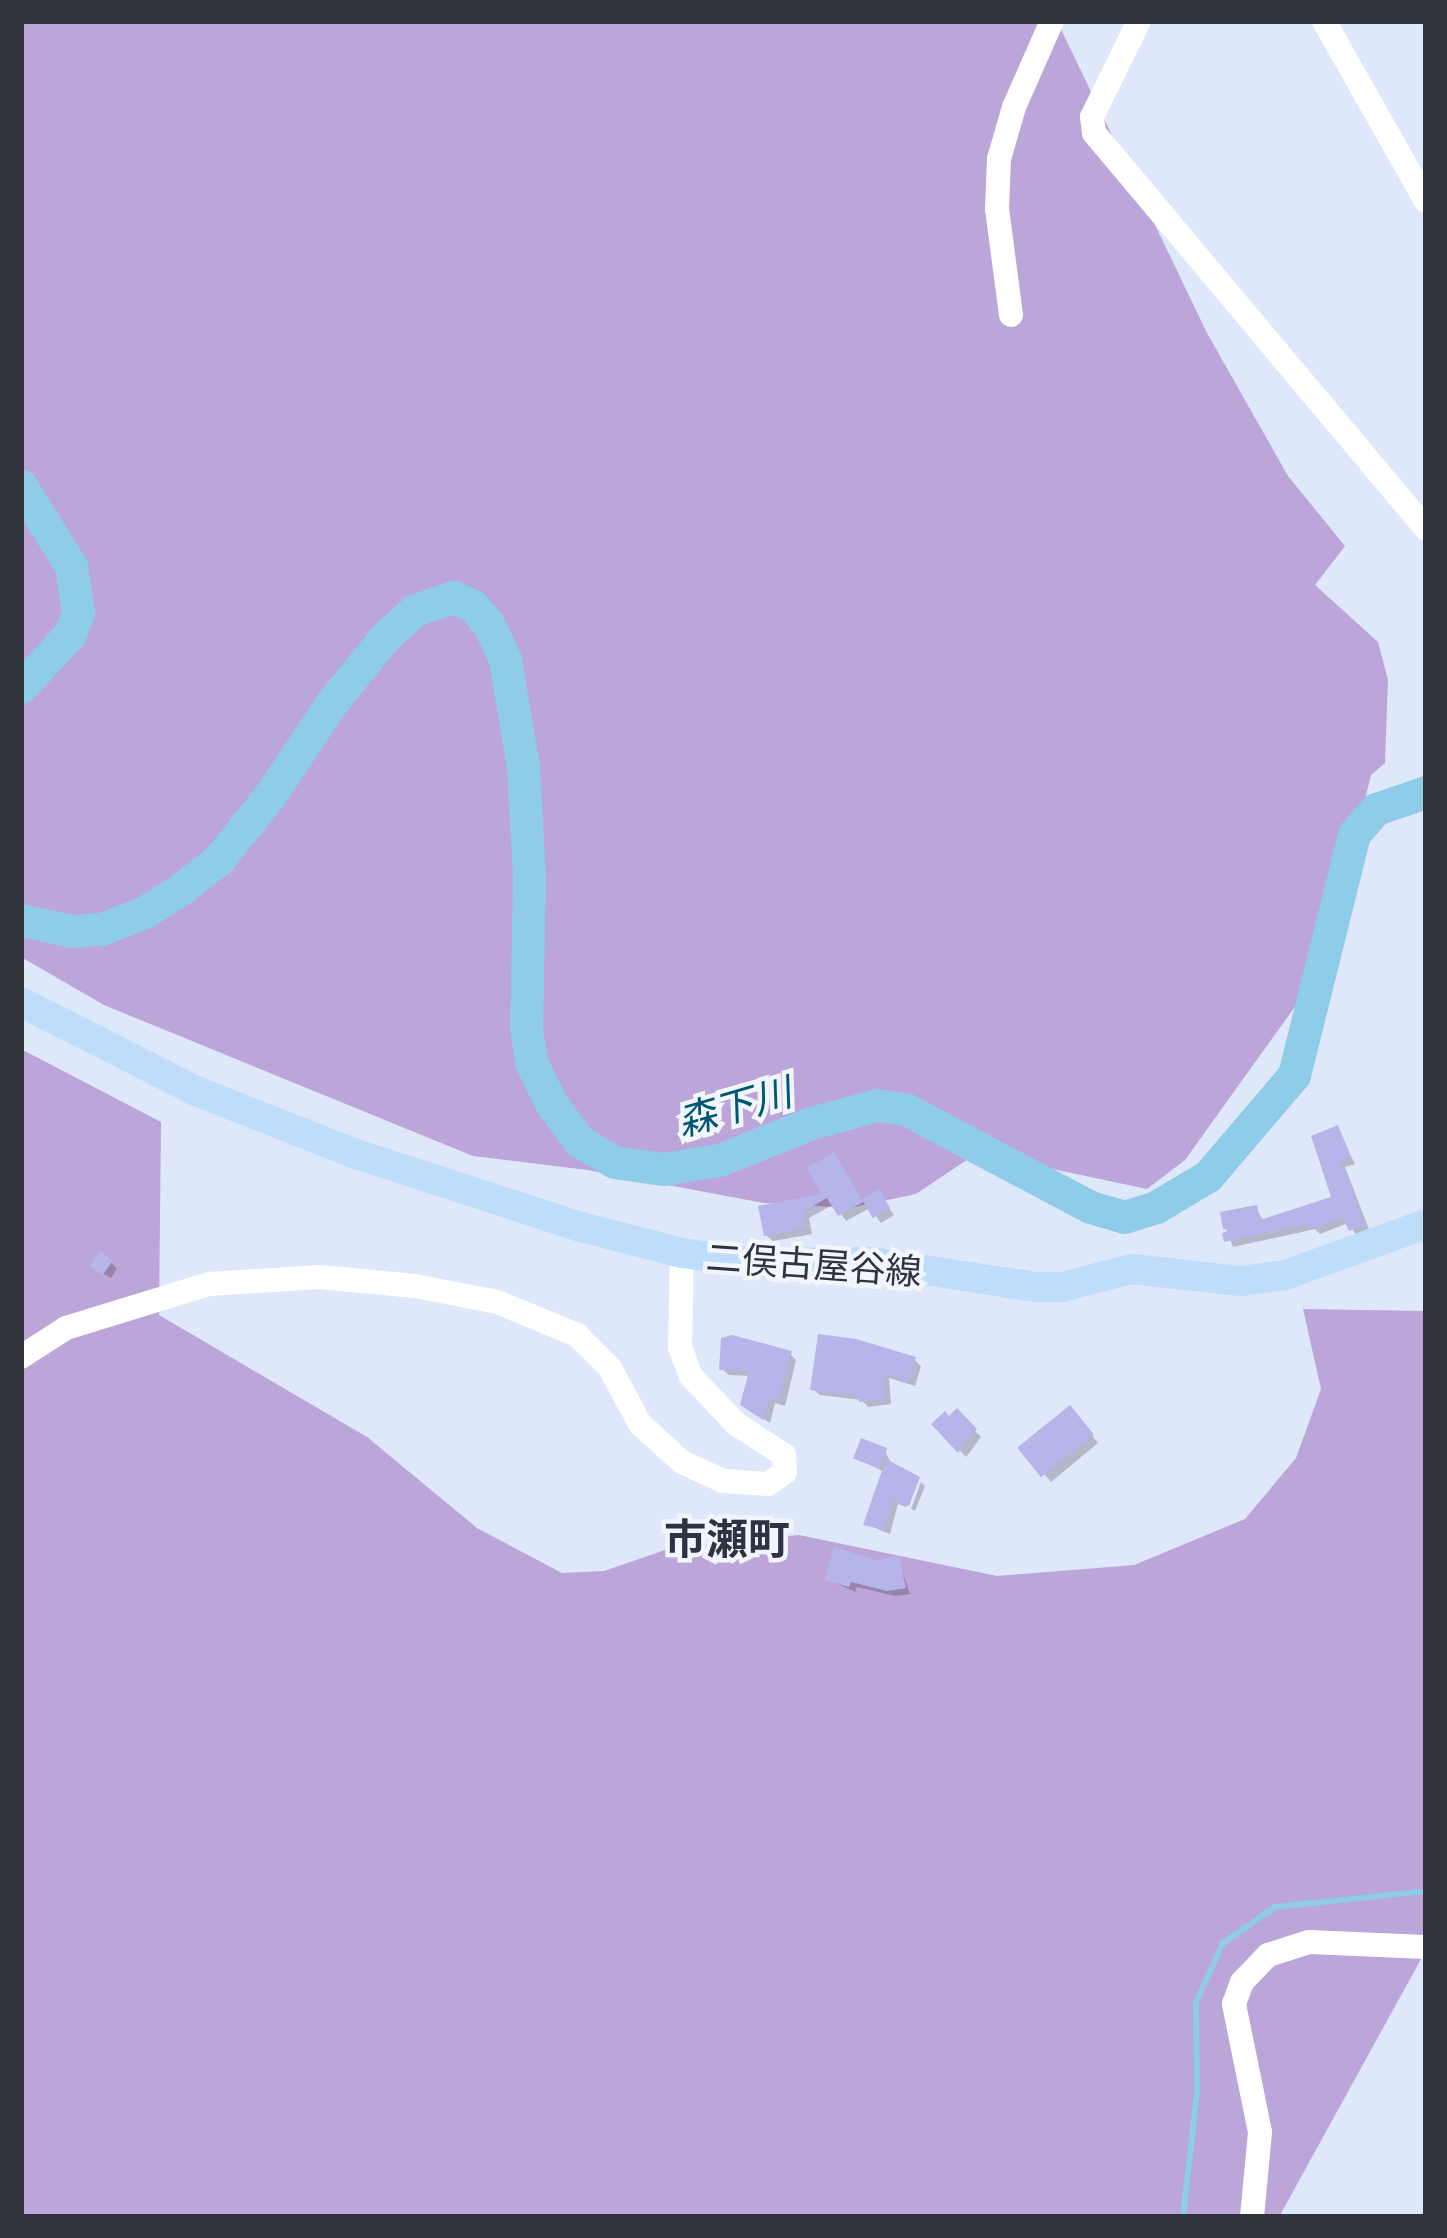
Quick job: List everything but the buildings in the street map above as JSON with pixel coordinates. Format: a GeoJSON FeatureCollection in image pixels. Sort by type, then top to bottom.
{"type":"FeatureCollection","features":[{"type":"Feature","properties":{"kind":"main road","name":"二俣古屋谷線"},"geometry":{"type":"LineString","coordinates":[[21,1002],[196,1090],[353,1153],[581,1227],[682,1253],[756,1263],[872,1262],[1036,1287],[1062,1287],[1132,1269],[1241,1281],[1285,1275],[1426,1224]]}},
{"type":"Feature","properties":{"kind":"street"},"geometry":{"type":"LineString","coordinates":[[1011,315],[997,209],[999,158],[1052,21]]}},
{"type":"Feature","properties":{"kind":"street"},"geometry":{"type":"LineString","coordinates":[[1139,21],[1091,117],[1094,133],[1106,154],[1426,529]]}},
{"type":"Feature","properties":{"kind":"street"},"geometry":{"type":"LineString","coordinates":[[1324,21],[1426,201]]}},
{"type":"Feature","properties":{"kind":"street"},"geometry":{"type":"LineString","coordinates":[[21,1357],[66,1328],[208,1284],[320,1277],[415,1286],[496,1302],[577,1335],[610,1368],[640,1424],[682,1462],[723,1481],[768,1484],[785,1472],[784,1455],[736,1424],[691,1376],[680,1347],[682,1253]]}},
{"type":"Feature","properties":{"kind":"street"},"geometry":{"type":"LineString","coordinates":[[1252,2217],[1260,2132],[1234,2004],[1241,1982],[1268,1955],[1309,1942],[1426,1947]]}},
{"type":"Feature","properties":{"kind":"shaded area"},"geometry":{"type":"Polygon","coordinates":[[[21,21],[1057,21],[1207,333],[1288,476],[1345,546],[1315,585],[1378,642],[1388,680],[1385,763],[1371,775],[1325,965],[1185,1160],[1147,1189],[977,1153],[916,1194],[850,1208],[764,1203],[587,1170],[473,1156],[104,1005],[21,957],[21,21]]]}},
{"type":"Feature","properties":{"kind":"shaded area"},"geometry":{"type":"Polygon","coordinates":[[[21,1049],[161,1122],[159,1315],[367,1437],[477,1528],[562,1573],[604,1571],[671,1548],[799,1535],[997,1576],[1134,1565],[1245,1519],[1296,1458],[1321,1389],[1303,1309],[1426,1311],[1426,1950],[1279,2217],[21,2217],[21,1049]]]}},
{"type":"Feature","properties":{"kind":"waterway","name":"森下川"},"geometry":{"type":"LineString","coordinates":[[21,486],[71,566],[78,612],[70,634],[21,687]]}},
{"type":"Feature","properties":{"kind":"waterway","name":"森下川"},"geometry":{"type":"LineString","coordinates":[[21,920],[71,931],[101,929],[143,913],[181,889],[219,859],[386,636],[415,610],[453,597],[473,606],[489,625],[505,660],[523,766],[529,877],[526,1029],[531,1062],[551,1103],[580,1142],[614,1162],[663,1169],[719,1160],[811,1123],[877,1105],[907,1110],[1090,1207],[1124,1217],[1156,1207],[1208,1176],[1294,1075],[1354,834],[1376,809],[1426,792]]}},
{"type":"Feature","properties":{"kind":"waterway"},"geometry":{"type":"LineString","coordinates":[[1183,2217],[1197,2093],[1196,2002],[1223,1943],[1275,1907],[1426,1891]]}},
{"type":"Feature","properties":{"kind":"district","name":"市瀬町"},"geometry":{"type":"Point","coordinates":[727,1537]}}]}
